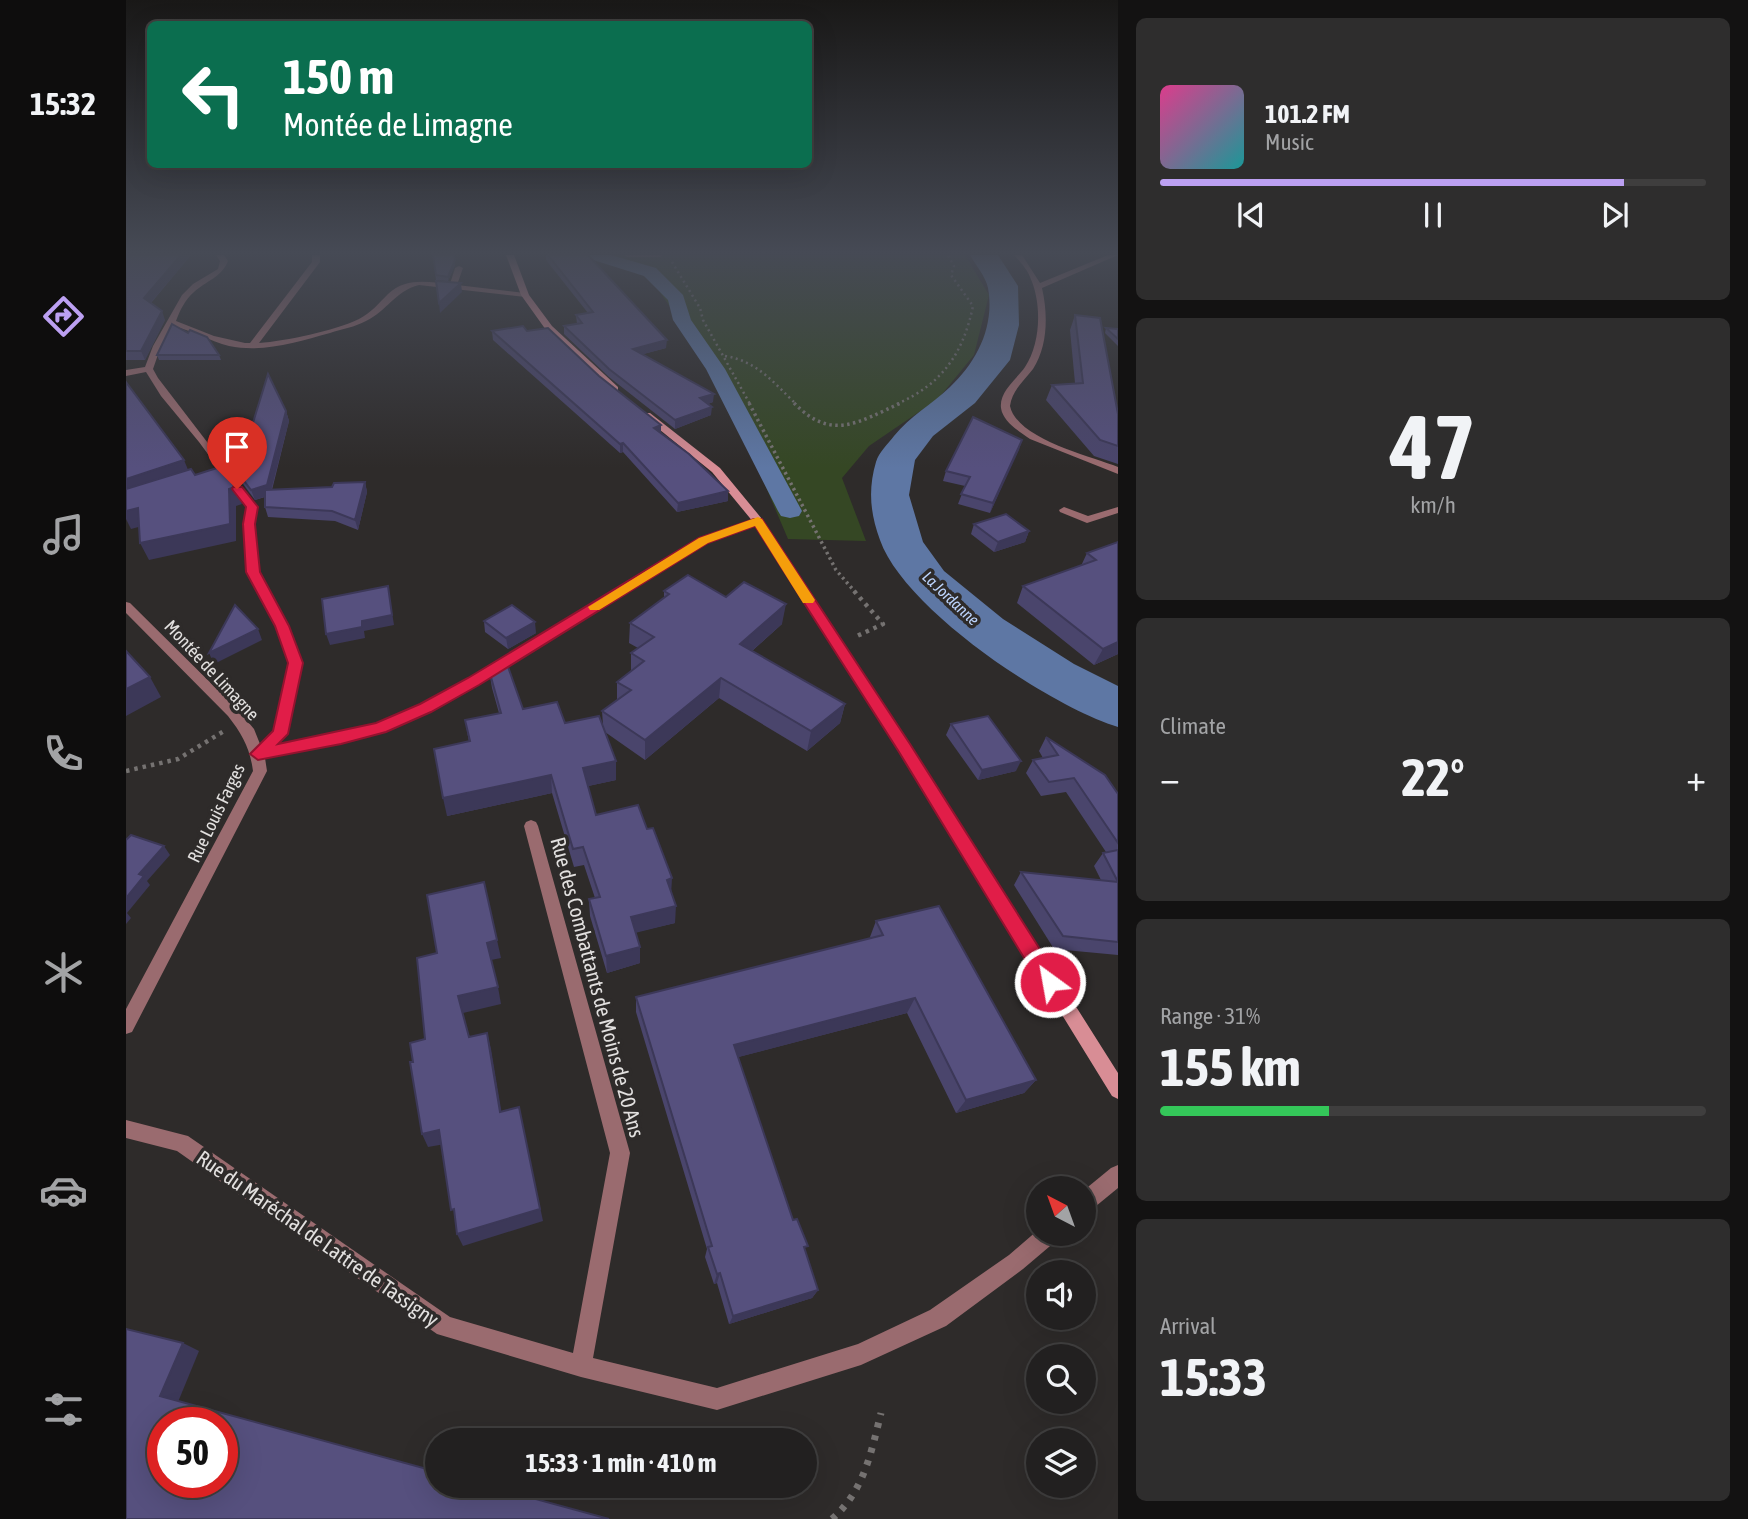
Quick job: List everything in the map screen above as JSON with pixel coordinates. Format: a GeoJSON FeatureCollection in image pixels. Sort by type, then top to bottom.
{"type":"FeatureCollection","features":[{"type":"Feature","properties":{"kind":"main road"},"geometry":{"type":"LineString","coordinates":[[547,326],[624,397]]}},
{"type":"Feature","properties":{"kind":"main road"},"geometry":{"type":"LineString","coordinates":[[635,405],[716,470],[758,521],[905,748],[1118,1090]]}},
{"type":"Feature","properties":{"kind":"street"},"geometry":{"type":"LineString","coordinates":[[126,373],[149,369],[157,346],[169,326]]}},
{"type":"Feature","properties":{"kind":"street"},"geometry":{"type":"LineString","coordinates":[[179,326],[214,339],[270,347],[345,326]]}},
{"type":"Feature","properties":{"kind":"street"},"geometry":{"type":"LineString","coordinates":[[252,346],[267,326]]}},
{"type":"Feature","properties":{"kind":"street"},"geometry":{"type":"LineString","coordinates":[[1040,326],[1036,356],[1010,392],[1006,411],[1012,421],[1036,437],[1118,471]]}},
{"type":"Feature","properties":{"kind":"street","name":"Rue Louis Farges"},"geometry":{"type":"LineString","coordinates":[[126,1026],[260,771],[258,754],[280,734],[295,663],[282,626],[253,572],[249,524],[252,507],[217,474],[195,431],[159,392],[149,369]]}},
{"type":"Feature","properties":{"kind":"street"},"geometry":{"type":"LineString","coordinates":[[1064,510],[1087,520],[1118,510]]}},
{"type":"Feature","properties":{"kind":"street"},"geometry":{"type":"LineString","coordinates":[[258,754],[341,739],[380,728],[440,701],[704,540],[758,521]]}},
{"type":"Feature","properties":{"kind":"street","name":"Montée de Limagne"},"geometry":{"type":"LineString","coordinates":[[126,606],[233,713],[249,733],[258,754]]}},
{"type":"Feature","properties":{"kind":"street","name":"Rue des Combattants de Moins de 20 Ans"},"geometry":{"type":"LineString","coordinates":[[531,826],[620,1153],[581,1366]]}},
{"type":"Feature","properties":{"kind":"street","name":"Rue du Maréchal de Lattre de Tassigny"},"geometry":{"type":"LineString","coordinates":[[126,1129],[181,1143],[445,1326],[581,1366],[717,1399],[862,1354],[938,1318],[1035,1246]]}},
{"type":"Feature","properties":{"kind":"street"},"geometry":{"type":"LineString","coordinates":[[1096,1194],[1118,1175]]}},
{"type":"Feature","properties":{"kind":"path"},"geometry":{"type":"LineString","coordinates":[[706,326],[836,570],[883,624],[838,646]]}},
{"type":"Feature","properties":{"kind":"path"},"geometry":{"type":"LineString","coordinates":[[724,356],[737,358],[762,370],[807,416],[817,422],[830,426],[851,425],[918,395],[945,373],[969,326]]}},
{"type":"Feature","properties":{"kind":"path"},"geometry":{"type":"LineString","coordinates":[[126,771],[177,761],[195,752],[225,730],[219,723],[233,713]]}},
{"type":"Feature","properties":{"kind":"path"},"geometry":{"type":"LineString","coordinates":[[832,1519],[848,1507],[865,1475],[881,1413]]}},
{"type":"Feature","properties":{"kind":"green space"},"geometry":{"type":"Polygon","coordinates":[[[683,326],[981,326],[974,355],[938,399],[869,446],[842,478],[866,541],[788,539],[754,459],[683,326]]]}},
{"type":"Feature","properties":{"kind":"building"},"geometry":{"type":"Polygon","coordinates":[[[126,326],[154,326],[141,351],[126,351],[126,326]]]}},
{"type":"Feature","properties":{"kind":"building"},"geometry":{"type":"Polygon","coordinates":[[[171,326],[175,326],[188,333],[190,330],[207,337],[219,355],[157,355],[171,326]]]}},
{"type":"Feature","properties":{"kind":"building"},"geometry":{"type":"Polygon","coordinates":[[[523,326],[527,331],[548,328],[599,376],[661,425],[654,428],[689,454],[728,491],[678,503],[623,443],[620,444],[492,331],[523,326]]]}},
{"type":"Feature","properties":{"kind":"building"},"geometry":{"type":"Polygon","coordinates":[[[564,326],[654,326],[667,340],[633,349],[714,394],[700,398],[712,407],[675,420],[609,369],[564,326]]]}},
{"type":"Feature","properties":{"kind":"building"},"geometry":{"type":"Polygon","coordinates":[[[1076,326],[1101,326],[1118,414],[1118,446],[1100,440],[1052,385],[1083,383],[1076,326]]]}},
{"type":"Feature","properties":{"kind":"building"},"geometry":{"type":"Polygon","coordinates":[[[1106,328],[1118,329],[1118,339],[1106,328]]]}},
{"type":"Feature","properties":{"kind":"building"},"geometry":{"type":"Polygon","coordinates":[[[268,374],[286,411],[267,485],[251,490],[236,470],[268,374]]]}},
{"type":"Feature","properties":{"kind":"building"},"geometry":{"type":"Polygon","coordinates":[[[126,382],[184,460],[126,479],[126,382]]]}},
{"type":"Feature","properties":{"kind":"building"},"geometry":{"type":"Polygon","coordinates":[[[973,417],[1022,440],[993,503],[961,494],[970,477],[946,471],[973,417]]]}},
{"type":"Feature","properties":{"kind":"building"},"geometry":{"type":"Polygon","coordinates":[[[220,467],[235,487],[229,489],[230,524],[140,543],[138,508],[126,511],[126,489],[191,469],[195,475],[220,467]]]}},
{"type":"Feature","properties":{"kind":"building"},"geometry":{"type":"Polygon","coordinates":[[[365,482],[355,520],[332,511],[265,507],[265,490],[332,487],[334,483],[365,482]]]}},
{"type":"Feature","properties":{"kind":"building"},"geometry":{"type":"Polygon","coordinates":[[[1006,514],[1029,531],[998,542],[974,524],[1006,514]]]}},
{"type":"Feature","properties":{"kind":"building"},"geometry":{"type":"Polygon","coordinates":[[[1118,542],[1118,642],[1103,649],[1023,586],[1096,560],[1087,553],[1118,542]]]}},
{"type":"Feature","properties":{"kind":"building"},"geometry":{"type":"Polygon","coordinates":[[[688,575],[726,597],[744,582],[786,604],[740,644],[845,704],[811,731],[721,678],[645,740],[602,711],[631,690],[617,682],[644,661],[631,653],[654,637],[630,623],[669,594],[664,591],[688,575]]]}},
{"type":"Feature","properties":{"kind":"building"},"geometry":{"type":"Polygon","coordinates":[[[388,586],[392,615],[362,621],[362,627],[326,634],[322,599],[388,586]]]}},
{"type":"Feature","properties":{"kind":"building"},"geometry":{"type":"Polygon","coordinates":[[[235,605],[258,629],[209,653],[235,605]]]}},
{"type":"Feature","properties":{"kind":"building"},"geometry":{"type":"Polygon","coordinates":[[[512,605],[535,622],[506,638],[484,621],[512,605]]]}},
{"type":"Feature","properties":{"kind":"building"},"geometry":{"type":"Polygon","coordinates":[[[126,651],[150,677],[126,689],[126,651]]]}},
{"type":"Feature","properties":{"kind":"building"},"geometry":{"type":"Polygon","coordinates":[[[507,664],[523,709],[557,702],[565,723],[599,716],[616,761],[583,768],[596,815],[638,805],[647,829],[653,828],[672,878],[667,880],[676,906],[631,917],[640,947],[606,956],[589,899],[600,897],[583,847],[573,849],[551,775],[443,798],[434,749],[470,741],[465,720],[501,713],[489,670],[507,664]]]}},
{"type":"Feature","properties":{"kind":"building"},"geometry":{"type":"Polygon","coordinates":[[[988,716],[1021,761],[982,770],[951,724],[988,716]]]}},
{"type":"Feature","properties":{"kind":"building"},"geometry":{"type":"Polygon","coordinates":[[[1046,737],[1105,775],[1118,794],[1118,843],[1074,778],[1049,782],[1033,760],[1058,755],[1046,737]]]}},
{"type":"Feature","properties":{"kind":"building"},"geometry":{"type":"Polygon","coordinates":[[[131,835],[164,846],[139,874],[144,876],[126,898],[126,840],[131,835]]]}},
{"type":"Feature","properties":{"kind":"building"},"geometry":{"type":"Polygon","coordinates":[[[1118,850],[1118,882],[1103,853],[1118,850]]]}},
{"type":"Feature","properties":{"kind":"building"},"geometry":{"type":"Polygon","coordinates":[[[1021,872],[1118,882],[1118,942],[1063,936],[1021,872]]]}},
{"type":"Feature","properties":{"kind":"building"},"geometry":{"type":"Polygon","coordinates":[[[484,882],[497,940],[487,943],[498,987],[458,996],[469,1037],[487,1033],[500,1112],[519,1107],[540,1209],[457,1234],[439,1130],[422,1134],[410,1062],[413,1062],[410,1043],[425,1039],[417,958],[437,953],[427,895],[484,882]]]}},
{"type":"Feature","properties":{"kind":"building"},"geometry":{"type":"Polygon","coordinates":[[[939,906],[1036,1080],[966,1100],[915,998],[734,1045],[793,1220],[797,1219],[808,1246],[804,1247],[818,1290],[733,1316],[720,1273],[717,1274],[708,1247],[712,1246],[636,997],[883,935],[876,921],[939,906]]]}},
{"type":"Feature","properties":{"kind":"building"},"geometry":{"type":"Polygon","coordinates":[[[126,1329],[183,1343],[160,1396],[200,1407],[147,1407],[147,1498],[238,1498],[238,1417],[425,1468],[425,1498],[532,1498],[609,1519],[126,1519],[126,1329]]]}},
{"type":"Feature","properties":{"kind":"waterway"},"geometry":{"type":"LineString","coordinates":[[687,326],[715,369],[790,511]]}},
{"type":"Feature","properties":{"kind":"waterway","name":"La Jordanne"},"geometry":{"type":"LineString","coordinates":[[1003,326],[993,360],[962,395],[920,428],[896,459],[889,495],[902,542],[928,581],[986,630],[1056,676],[1118,708]]}},
{"type":"Feature","properties":{"kind":"slow traffic"},"geometry":{"type":"LineString","coordinates":[[594,607],[704,540],[758,521],[808,600]]}},
{"type":"Feature","properties":{"kind":"route"},"geometry":{"type":"LineString","coordinates":[[237,489],[252,507],[249,524],[253,572],[282,626],[295,663],[280,734],[258,754],[341,739],[380,728],[425,708],[474,682],[704,540],[758,521],[905,748],[1050,982]]}}]}
